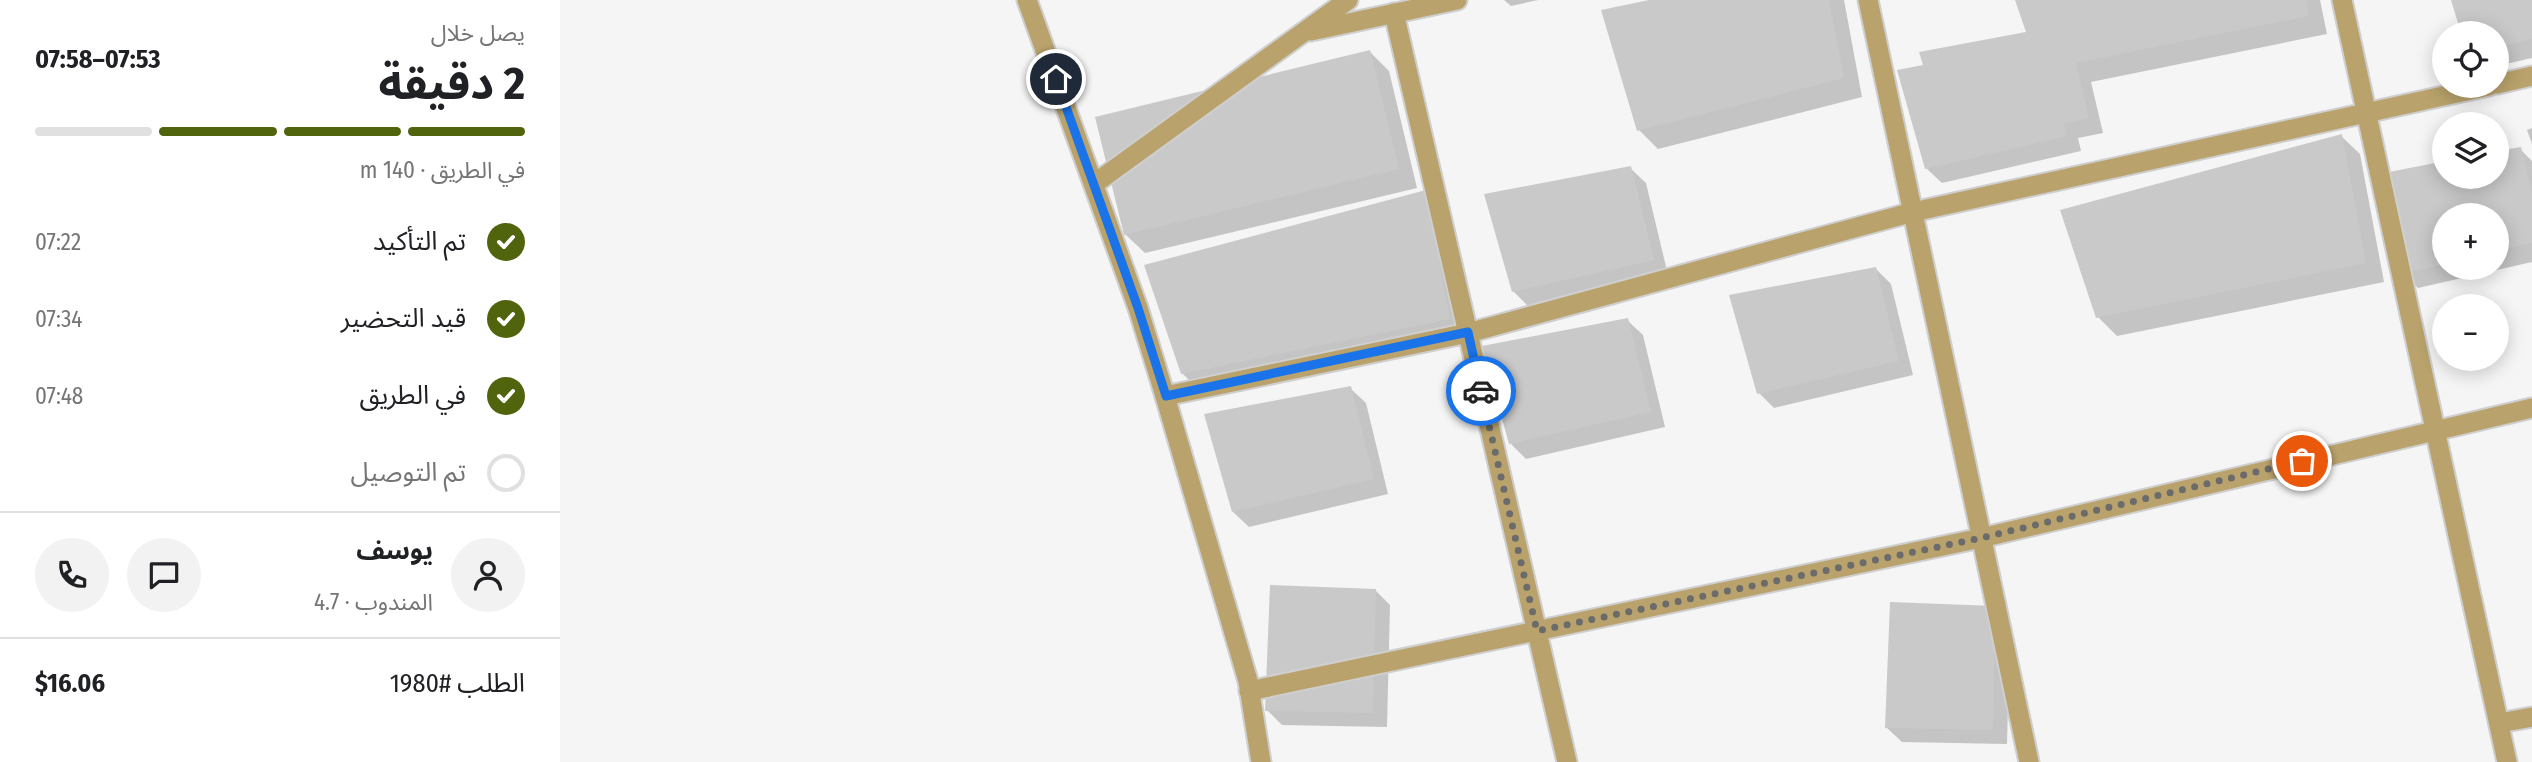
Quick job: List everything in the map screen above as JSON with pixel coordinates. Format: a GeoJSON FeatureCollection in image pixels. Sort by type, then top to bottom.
{"type":"FeatureCollection","features":[{"type":"Feature","properties":{"kind":"street"},"geometry":{"type":"LineString","coordinates":[[1027,0],[1138,308],[1166,396],[1237,641],[1261,762]]}},
{"type":"Feature","properties":{"kind":"street"},"geometry":{"type":"LineString","coordinates":[[1094,184],[1348,0]]}},
{"type":"Feature","properties":{"kind":"street"},"geometry":{"type":"LineString","coordinates":[[1300,33],[1457,0]]}},
{"type":"Feature","properties":{"kind":"street"},"geometry":{"type":"LineString","coordinates":[[1868,0],[2029,762]]}},
{"type":"Feature","properties":{"kind":"street"},"geometry":{"type":"LineString","coordinates":[[2342,0],[2507,762]]}},
{"type":"Feature","properties":{"kind":"street"},"geometry":{"type":"LineString","coordinates":[[1394,13],[1567,762]]}},
{"type":"Feature","properties":{"kind":"street"},"geometry":{"type":"LineString","coordinates":[[2509,81],[2532,76]]}},
{"type":"Feature","properties":{"kind":"street"},"geometry":{"type":"LineString","coordinates":[[1166,396],[1468,332],[1913,212],[2434,98]]}},
{"type":"Feature","properties":{"kind":"street"},"geometry":{"type":"LineString","coordinates":[[1249,691],[1981,538],[2532,408]]}},
{"type":"Feature","properties":{"kind":"street"},"geometry":{"type":"LineString","coordinates":[[2499,723],[2532,717]]}},
{"type":"Feature","properties":{"kind":"building"},"geometry":{"type":"Polygon","coordinates":[[[1649,0],[1829,0],[1844,78],[1637,131],[1601,10],[1649,0]]]}},
{"type":"Feature","properties":{"kind":"building"},"geometry":{"type":"Polygon","coordinates":[[[2015,0],[2306,0],[2309,16],[2076,63],[2089,118],[2064,124],[2067,136],[1925,169],[1897,70],[1923,65],[1919,52],[2026,32],[2015,0]]]}},
{"type":"Feature","properties":{"kind":"building"},"geometry":{"type":"Polygon","coordinates":[[[2451,0],[2532,0],[2532,39],[2509,45],[2509,21],[2457,21],[2451,0]]]}},
{"type":"Feature","properties":{"kind":"building"},"geometry":{"type":"Polygon","coordinates":[[[1370,50],[1399,169],[1124,235],[1095,117],[1370,50]]]}},
{"type":"Feature","properties":{"kind":"building"},"geometry":{"type":"Polygon","coordinates":[[[2342,134],[2366,263],[2096,318],[2060,210],[2342,134]]]}},
{"type":"Feature","properties":{"kind":"building"},"geometry":{"type":"Polygon","coordinates":[[[2521,147],[2532,193],[2532,243],[2509,248],[2509,203],[2432,203],[2432,267],[2401,274],[2374,175],[2432,164],[2432,189],[2509,189],[2509,149],[2521,147]]]}},
{"type":"Feature","properties":{"kind":"building"},"geometry":{"type":"Polygon","coordinates":[[[1631,166],[1654,260],[1512,292],[1484,194],[1631,166]]]}},
{"type":"Feature","properties":{"kind":"building"},"geometry":{"type":"Polygon","coordinates":[[[1426,190],[1450,319],[1181,374],[1144,265],[1426,190]]]}},
{"type":"Feature","properties":{"kind":"building"},"geometry":{"type":"Polygon","coordinates":[[[1876,267],[1899,361],[1757,394],[1729,295],[1876,267]]]}},
{"type":"Feature","properties":{"kind":"building"},"geometry":{"type":"Polygon","coordinates":[[[1628,318],[1651,412],[1509,444],[1482,346],[1628,318]]]}},
{"type":"Feature","properties":{"kind":"building"},"geometry":{"type":"Polygon","coordinates":[[[1351,386],[1374,479],[1232,512],[1204,414],[1351,386]]]}},
{"type":"Feature","properties":{"kind":"building"},"geometry":{"type":"Polygon","coordinates":[[[1270,585],[1376,589],[1373,713],[1265,711],[1270,585]]]}},
{"type":"Feature","properties":{"kind":"building"},"geometry":{"type":"Polygon","coordinates":[[[1890,602],[1995,606],[1993,730],[1885,728],[1890,602]]]}},
{"type":"Feature","properties":{"kind":"way so far"},"geometry":{"type":"LineString","coordinates":[[1481,391],[1537,631],[1981,538],[2302,461]]}},
{"type":"Feature","properties":{"kind":"route"},"geometry":{"type":"LineString","coordinates":[[1056,79],[1138,308],[1166,396],[1468,332],[1481,391]]}}]}
